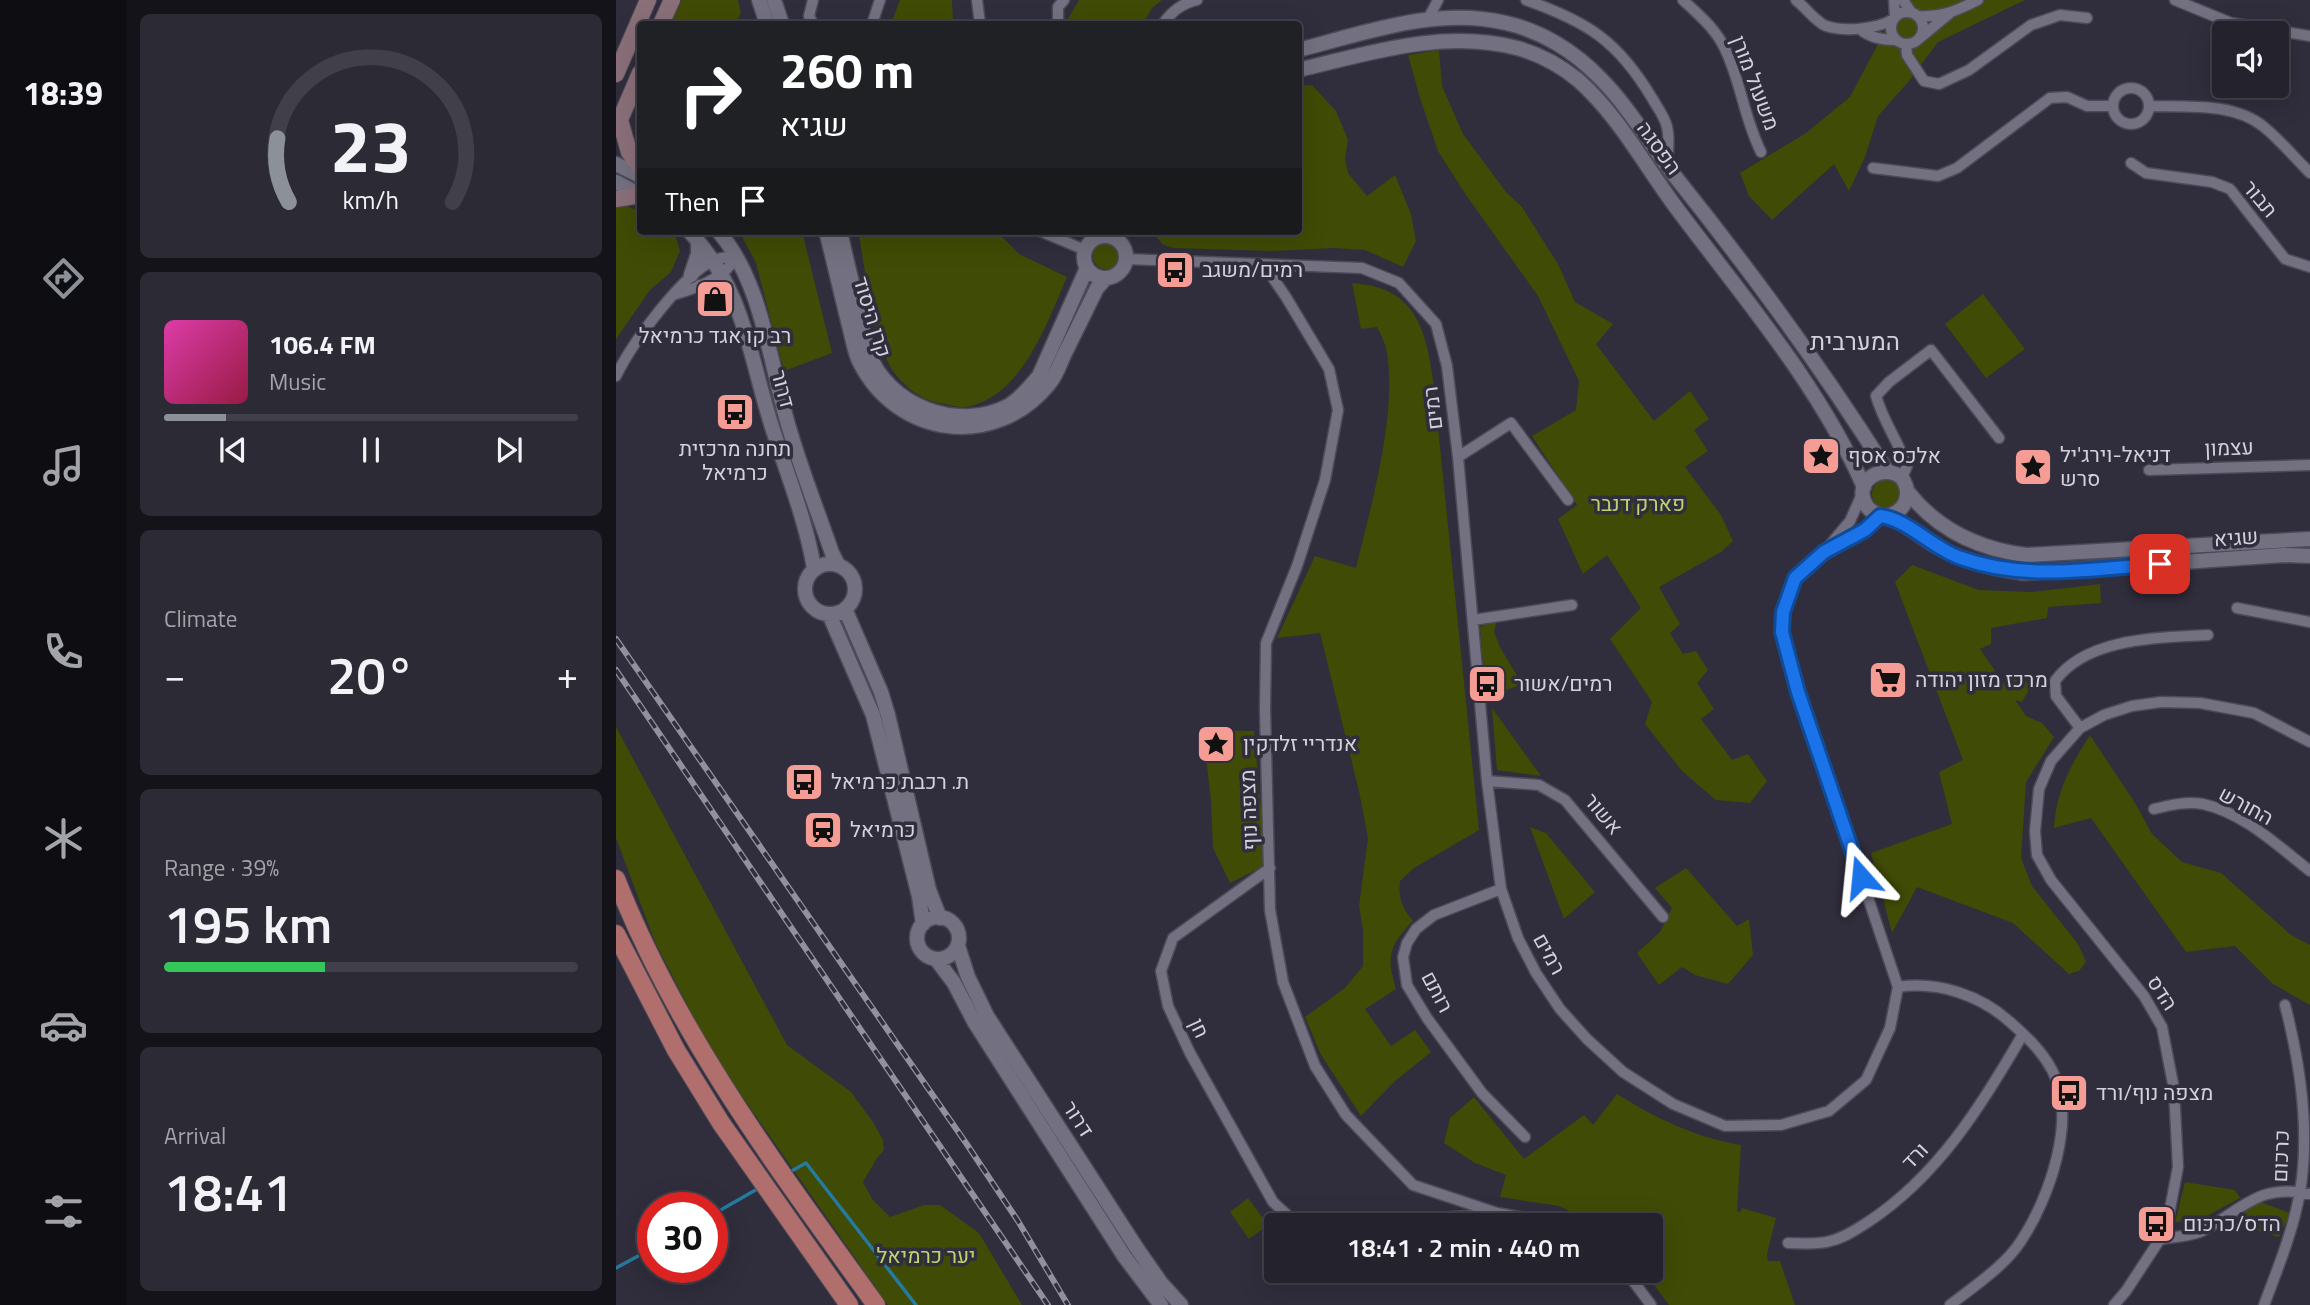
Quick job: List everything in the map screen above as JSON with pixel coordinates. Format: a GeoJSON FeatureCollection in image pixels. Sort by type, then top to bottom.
{"type":"FeatureCollection","features":[{"type":"Feature","properties":{"kind":"highway"},"geometry":{"type":"LineString","coordinates":[[616,879],[633,923],[713,1072],[876,1305]]}},
{"type":"Feature","properties":{"kind":"highway"},"geometry":{"type":"LineString","coordinates":[[616,934],[677,1050],[721,1123],[849,1305]]}},
{"type":"Feature","properties":{"kind":"main road"},"geometry":{"type":"LineString","coordinates":[[639,21],[648,0]]}},
{"type":"Feature","properties":{"kind":"main road"},"geometry":{"type":"LineString","coordinates":[[663,21],[672,0]]}},
{"type":"Feature","properties":{"kind":"main road"},"geometry":{"type":"LineString","coordinates":[[616,74],[637,25]]}},
{"type":"Feature","properties":{"kind":"main road"},"geometry":{"type":"LineString","coordinates":[[637,80],[618,124],[629,152],[637,164]]}},
{"type":"Feature","properties":{"kind":"main road"},"geometry":{"type":"LineString","coordinates":[[616,199],[637,196]]}},
{"type":"Feature","properties":{"kind":"street"},"geometry":{"type":"LineString","coordinates":[[759,0],[766,21]]}},
{"type":"Feature","properties":{"kind":"street"},"geometry":{"type":"LineString","coordinates":[[774,0],[781,21]]}},
{"type":"Feature","properties":{"kind":"street"},"geometry":{"type":"LineString","coordinates":[[812,21],[809,16],[813,0]]}},
{"type":"Feature","properties":{"kind":"street"},"geometry":{"type":"LineString","coordinates":[[873,21],[880,0]]}},
{"type":"Feature","properties":{"kind":"street"},"geometry":{"type":"LineString","coordinates":[[978,0],[980,21]]}},
{"type":"Feature","properties":{"kind":"street"},"geometry":{"type":"LineString","coordinates":[[1058,21],[1058,7],[1064,0]]}},
{"type":"Feature","properties":{"kind":"street"},"geometry":{"type":"LineString","coordinates":[[1165,21],[1187,2],[1197,0]]}},
{"type":"Feature","properties":{"kind":"street"},"geometry":{"type":"LineString","coordinates":[[1428,19],[1438,0]]}},
{"type":"Feature","properties":{"kind":"street","name":"הפסגה"},"geometry":{"type":"LineString","coordinates":[[1527,0],[1585,26],[1621,54],[1667,124],[1667,165]]}},
{"type":"Feature","properties":{"kind":"street","name":"משעול מורן"},"geometry":{"type":"LineString","coordinates":[[1683,0],[1712,27],[1725,48],[1750,131],[1761,152]]}},
{"type":"Feature","properties":{"kind":"street"},"geometry":{"type":"LineString","coordinates":[[1796,0],[1825,26],[1860,29],[1882,26],[1900,13],[1929,17],[1950,13],[1978,0]]}},
{"type":"Feature","properties":{"kind":"street"},"geometry":{"type":"LineString","coordinates":[[1894,0],[1894,18],[1890,29],[1924,81],[1940,84],[1969,70],[2031,25],[2060,15],[2087,18]]}},
{"type":"Feature","properties":{"kind":"street"},"geometry":{"type":"LineString","coordinates":[[1903,0],[1923,28],[1920,38]]}},
{"type":"Feature","properties":{"kind":"street"},"geometry":{"type":"LineString","coordinates":[[2175,0],[2231,23],[2310,36]]}},
{"type":"Feature","properties":{"kind":"street"},"geometry":{"type":"LineString","coordinates":[[1860,29],[1884,40],[1901,42],[1920,38],[1950,13]]}},
{"type":"Feature","properties":{"kind":"street","name":"הפסגה"},"geometry":{"type":"LineString","coordinates":[[1302,49],[1428,19],[1469,17],[1505,22],[1532,31],[1564,48],[1599,76],[1619,98],[1812,357],[1887,471]]}},
{"type":"Feature","properties":{"kind":"street","name":"הפסגה"},"geometry":{"type":"LineString","coordinates":[[1302,69],[1436,40],[1473,40],[1519,48],[1556,65],[1578,81],[1617,126],[1815,394],[1847,448],[1863,490]]}},
{"type":"Feature","properties":{"kind":"street"},"geometry":{"type":"LineString","coordinates":[[2133,87],[2145,94],[2149,106],[2142,120],[2130,124],[2120,121],[2112,106],[2119,91],[2133,87]]}},
{"type":"Feature","properties":{"kind":"street"},"geometry":{"type":"LineString","coordinates":[[1873,168],[1938,176],[1957,167],[2049,98],[2067,97],[2087,106],[2112,106]]}},
{"type":"Feature","properties":{"kind":"street"},"geometry":{"type":"LineString","coordinates":[[2149,106],[2210,107],[2236,113],[2262,125],[2310,173]]}},
{"type":"Feature","properties":{"kind":"street","name":"תבור"},"geometry":{"type":"LineString","coordinates":[[2131,163],[2146,173],[2211,182],[2230,189],[2285,258],[2310,267]]}},
{"type":"Feature","properties":{"kind":"street"},"geometry":{"type":"LineString","coordinates":[[616,164],[637,174]]}},
{"type":"Feature","properties":{"kind":"street"},"geometry":{"type":"LineString","coordinates":[[1654,177],[1667,165]]}},
{"type":"Feature","properties":{"kind":"street"},"geometry":{"type":"LineString","coordinates":[[616,182],[637,193]]}},
{"type":"Feature","properties":{"kind":"street"},"geometry":{"type":"LineString","coordinates":[[694,235],[698,254],[696,281]]}},
{"type":"Feature","properties":{"kind":"street","name":"דרור"},"geometry":{"type":"LineString","coordinates":[[694,235],[718,266],[735,301],[772,428],[838,565]]}},
{"type":"Feature","properties":{"kind":"street","name":"דרור"},"geometry":{"type":"LineString","coordinates":[[721,235],[736,257],[755,302],[790,430],[814,568]]}},
{"type":"Feature","properties":{"kind":"street","name":"קרן היסוד"},"geometry":{"type":"LineString","coordinates":[[827,235],[858,360],[876,388],[902,409],[932,424],[953,428],[974,428],[997,422],[1017,413],[1034,399],[1051,382],[1097,288],[1106,278]]}},
{"type":"Feature","properties":{"kind":"street","name":"קרן היסוד"},"geometry":{"type":"LineString","coordinates":[[840,235],[869,354],[884,380],[908,401],[936,414],[972,417],[992,412],[1010,405],[1026,391],[1039,376],[1087,268]]}},
{"type":"Feature","properties":{"kind":"street"},"geometry":{"type":"LineString","coordinates":[[1049,235],[1085,250]]}},
{"type":"Feature","properties":{"kind":"street"},"geometry":{"type":"LineString","coordinates":[[1099,235],[1091,240],[1085,250],[1084,260],[1087,268],[1096,276],[1106,278],[1122,271],[1126,250],[1120,236]]}},
{"type":"Feature","properties":{"kind":"street"},"geometry":{"type":"LineString","coordinates":[[616,376],[631,348],[676,294],[718,266],[730,267],[736,257]]}},
{"type":"Feature","properties":{"kind":"street","name":"רמים"},"geometry":{"type":"LineString","coordinates":[[1126,259],[1362,268],[1399,283],[1436,324],[1447,366],[1458,457],[1487,781],[1501,889],[1518,938],[1536,973],[1560,1009],[1587,1039],[1623,1072],[1673,1104],[1725,1126],[1782,1125],[1829,1111],[1866,1080],[1890,1028],[1898,987],[1798,692],[1782,632],[1783,612],[1795,578],[1824,552],[1850,521],[1863,490]]}},
{"type":"Feature","properties":{"kind":"street","name":"מצפה נוף"},"geometry":{"type":"LineString","coordinates":[[1264,265],[1329,369],[1338,410],[1325,480],[1297,566],[1266,643],[1270,909],[1283,982],[1315,1066],[1346,1115],[1413,1185],[1497,1213]]}},
{"type":"Feature","properties":{"kind":"street"},"geometry":{"type":"LineString","coordinates":[[696,281],[735,301]]}},
{"type":"Feature","properties":{"kind":"street"},"geometry":{"type":"LineString","coordinates":[[1905,485],[1887,471],[1872,475],[1863,490],[1867,508],[1882,516],[1899,512],[1907,499],[1907,466],[1881,415],[1876,396],[1889,382],[1931,350],[1999,438]]}},
{"type":"Feature","properties":{"kind":"street"},"geometry":{"type":"LineString","coordinates":[[1458,457],[1511,424],[1568,500]]}},
{"type":"Feature","properties":{"kind":"street","name":"עצמון"},"geometry":{"type":"LineString","coordinates":[[2149,470],[2310,465]]}},
{"type":"Feature","properties":{"kind":"street","name":"שגיא"},"geometry":{"type":"LineString","coordinates":[[1905,485],[1922,509],[1952,531],[1987,547],[2026,555],[2310,539]]}},
{"type":"Feature","properties":{"kind":"street","name":"רמים"},"geometry":{"type":"LineString","coordinates":[[1824,552],[1865,530],[1882,516]]}},
{"type":"Feature","properties":{"kind":"street","name":"שגיא"},"geometry":{"type":"LineString","coordinates":[[1882,516],[1895,520],[1957,557],[1987,567],[2024,573],[2284,555],[2310,556]]}},
{"type":"Feature","properties":{"kind":"street"},"geometry":{"type":"LineString","coordinates":[[824,564],[838,565],[850,573],[855,583],[852,602],[845,610],[829,614],[817,611],[809,604],[805,595],[807,576],[814,568],[824,564]]}},
{"type":"Feature","properties":{"kind":"street"},"geometry":{"type":"LineString","coordinates":[[1473,620],[1572,605]]}},
{"type":"Feature","properties":{"kind":"street"},"geometry":{"type":"LineString","coordinates":[[2237,608],[2310,622]]}},
{"type":"Feature","properties":{"kind":"street"},"geometry":{"type":"LineString","coordinates":[[845,610],[884,704],[929,890],[940,918]]}},
{"type":"Feature","properties":{"kind":"street"},"geometry":{"type":"LineString","coordinates":[[829,614],[873,715],[919,896],[923,924]]}},
{"type":"Feature","properties":{"kind":"street"},"geometry":{"type":"LineString","coordinates":[[2080,728],[2056,696],[2055,681],[2067,667],[2090,652],[2134,641],[2208,635]]}},
{"type":"Feature","properties":{"kind":"street","name":"הדס"},"geometry":{"type":"LineString","coordinates":[[2114,1305],[2166,1230],[2178,1167],[2174,1089],[2162,1027],[2144,996],[2051,880],[2037,855],[2035,831],[2039,789],[2051,761],[2080,728],[2104,715],[2132,706],[2161,702],[2200,703],[2254,713],[2310,741]]}},
{"type":"Feature","properties":{"kind":"street","name":"אשור"},"geometry":{"type":"LineString","coordinates":[[1487,781],[1539,785],[1566,800],[1663,917]]}},
{"type":"Feature","properties":{"kind":"street","name":"החורש"},"geometry":{"type":"LineString","coordinates":[[2154,809],[2178,804],[2202,804],[2223,811],[2265,836],[2310,871]]}},
{"type":"Feature","properties":{"kind":"street","name":"חן"},"geometry":{"type":"LineString","coordinates":[[1270,868],[1173,939],[1161,971],[1168,1006],[1190,1054],[1273,1202],[1285,1213]]}},
{"type":"Feature","properties":{"kind":"street","name":"רותם"},"geometry":{"type":"LineString","coordinates":[[1501,889],[1434,915],[1416,929],[1407,943],[1403,957],[1407,985],[1427,1018],[1482,1093],[1525,1137]]}},
{"type":"Feature","properties":{"kind":"street"},"geometry":{"type":"LineString","coordinates":[[940,918],[955,926],[958,946],[949,957],[936,959],[919,948],[918,934],[923,924],[930,919],[940,918]]}},
{"type":"Feature","properties":{"kind":"street","name":"דרור"},"geometry":{"type":"LineString","coordinates":[[958,946],[968,977],[987,1016],[1136,1247],[1161,1283],[1181,1305]]}},
{"type":"Feature","properties":{"kind":"street","name":"דרור"},"geometry":{"type":"LineString","coordinates":[[936,959],[954,983],[975,1023],[1116,1244],[1161,1305]]}},
{"type":"Feature","properties":{"kind":"street"},"geometry":{"type":"LineString","coordinates":[[1898,987],[1918,984],[1943,988],[1970,996],[1998,1011],[2040,1052],[2053,1072],[2060,1100],[2063,1130],[2057,1159],[2045,1196],[2021,1243],[1986,1277],[1950,1305]]}},
{"type":"Feature","properties":{"kind":"street","name":"כרכום"},"geometry":{"type":"LineString","coordinates":[[2264,1305],[2305,1193],[2301,1104],[2292,1033],[2285,1004]]}},
{"type":"Feature","properties":{"kind":"street","name":"ורד"},"geometry":{"type":"LineString","coordinates":[[1788,1243],[1830,1241],[1857,1229],[1889,1208],[1938,1162],[1992,1088],[2023,1034]]}},
{"type":"Feature","properties":{"kind":"street"},"geometry":{"type":"LineString","coordinates":[[2161,1239],[2202,1231],[2265,1193],[2305,1193]]}},
{"type":"Feature","properties":{"kind":"street"},"geometry":{"type":"LineString","coordinates":[[1635,1283],[1651,1305]]}},
{"type":"Feature","properties":{"kind":"green space"},"geometry":{"type":"Polygon","coordinates":[[[682,0],[738,0],[741,13],[737,21],[672,21],[682,0]]]}},
{"type":"Feature","properties":{"kind":"green space"},"geometry":{"type":"Polygon","coordinates":[[[900,0],[952,0],[953,21],[892,21],[900,0]]]}},
{"type":"Feature","properties":{"kind":"green space"},"geometry":{"type":"Polygon","coordinates":[[[1079,0],[1162,0],[1152,8],[1145,21],[1067,21],[1079,0]]]}},
{"type":"Feature","properties":{"kind":"green space"},"geometry":{"type":"Polygon","coordinates":[[[1896,0],[2025,0],[1938,42],[1878,116],[1865,157],[1849,191],[1834,164],[1772,220],[1749,196],[1740,173],[1806,133],[1850,97],[1897,8],[1896,0]]]}},
{"type":"Feature","properties":{"kind":"green space","name":"פארק דנבר"},"geometry":{"type":"Polygon","coordinates":[[[1439,50],[1442,86],[1463,134],[1506,192],[1522,207],[1558,264],[1575,302],[1613,324],[1596,344],[1654,421],[1690,391],[1709,419],[1694,430],[1708,451],[1685,467],[1721,515],[1733,541],[1721,552],[1659,587],[1680,624],[1670,633],[1683,654],[1696,651],[1708,670],[1697,683],[1714,709],[1701,719],[1732,760],[1748,754],[1767,781],[1750,803],[1716,800],[1682,771],[1645,724],[1652,702],[1610,639],[1641,608],[1607,555],[1583,574],[1558,519],[1577,505],[1532,436],[1576,410],[1579,381],[1538,296],[1438,151],[1408,55],[1439,50]]]}},
{"type":"Feature","properties":{"kind":"green space"},"geometry":{"type":"Polygon","coordinates":[[[1312,85],[1336,111],[1348,140],[1345,159],[1348,173],[1367,196],[1395,175],[1411,214],[1416,241],[1403,267],[1365,250],[1334,248],[1272,251],[1174,248],[1163,245],[1155,235],[1302,235],[1302,86],[1312,85]]]}},
{"type":"Feature","properties":{"kind":"green space"},"geometry":{"type":"Polygon","coordinates":[[[625,205],[637,211],[637,235],[675,235],[680,251],[671,272],[650,290],[616,339],[616,208],[625,205]]]}},
{"type":"Feature","properties":{"kind":"green space"},"geometry":{"type":"Polygon","coordinates":[[[741,235],[803,235],[832,353],[784,371],[756,263],[741,235]]]}},
{"type":"Feature","properties":{"kind":"green space"},"geometry":{"type":"Polygon","coordinates":[[[859,235],[1000,235],[1019,254],[1067,277],[1041,336],[1017,374],[1003,389],[986,400],[966,407],[924,398],[896,375],[881,345],[859,235]]]}},
{"type":"Feature","properties":{"kind":"green space"},"geometry":{"type":"Polygon","coordinates":[[[1106,243],[1115,247],[1119,256],[1115,265],[1106,269],[1097,265],[1093,256],[1097,247],[1106,243]]]}},
{"type":"Feature","properties":{"kind":"green space"},"geometry":{"type":"Polygon","coordinates":[[[1352,283],[1377,287],[1406,304],[1421,329],[1430,358],[1479,830],[1414,868],[1400,881],[1402,902],[1413,921],[1394,945],[1392,952],[1391,968],[1396,989],[1365,1009],[1391,1046],[1415,1030],[1431,1052],[1394,1082],[1361,1116],[1321,1055],[1305,1017],[1345,988],[1363,966],[1363,930],[1359,906],[1368,838],[1320,633],[1277,638],[1315,556],[1356,568],[1381,461],[1388,405],[1387,353],[1377,327],[1361,329],[1352,283]]]}},
{"type":"Feature","properties":{"kind":"green space"},"geometry":{"type":"Polygon","coordinates":[[[1983,294],[2025,349],[1986,378],[1945,324],[1983,294]]]}},
{"type":"Feature","properties":{"kind":"green space"},"geometry":{"type":"Polygon","coordinates":[[[1886,480],[1896,484],[1900,494],[1896,504],[1886,508],[1876,504],[1872,494],[1876,484],[1886,480]]]}},
{"type":"Feature","properties":{"kind":"green space"},"geometry":{"type":"Polygon","coordinates":[[[1912,565],[1979,590],[2032,592],[2100,584],[2101,603],[2048,607],[2047,618],[1991,628],[1991,644],[1980,649],[2009,691],[2017,673],[2031,686],[2022,702],[2015,700],[2026,716],[2042,723],[2054,737],[2026,782],[2021,858],[2032,886],[2078,944],[2086,962],[2079,971],[2069,974],[2013,923],[1917,887],[1892,933],[1871,853],[1952,824],[1939,772],[1963,760],[1895,582],[1912,565]]]}},
{"type":"Feature","properties":{"kind":"green space"},"geometry":{"type":"Polygon","coordinates":[[[1497,619],[1494,632],[1522,684],[1486,698],[1480,627],[1497,619]]]}},
{"type":"Feature","properties":{"kind":"green space"},"geometry":{"type":"Polygon","coordinates":[[[1492,708],[1541,776],[1497,770],[1492,708]]]}},
{"type":"Feature","properties":{"kind":"green space","name":"יער כרמיאל"},"geometry":{"type":"Polygon","coordinates":[[[616,727],[787,1045],[851,1092],[883,1140],[884,1150],[863,1182],[872,1199],[890,1217],[924,1205],[940,1205],[979,1233],[1022,1305],[888,1305],[711,1052],[655,942],[616,838],[616,727]]]}},
{"type":"Feature","properties":{"kind":"green space"},"geometry":{"type":"Polygon","coordinates":[[[1203,730],[1254,731],[1266,865],[1230,883],[1213,848],[1203,730]]]}},
{"type":"Feature","properties":{"kind":"green space"},"geometry":{"type":"Polygon","coordinates":[[[2090,735],[2152,834],[2182,862],[2221,873],[2291,935],[2310,945],[2310,1005],[2273,984],[2235,946],[2186,952],[2091,818],[2054,828],[2065,780],[2090,735]]]}},
{"type":"Feature","properties":{"kind":"green space"},"geometry":{"type":"Polygon","coordinates":[[[1530,827],[1546,833],[1595,892],[1564,919],[1530,827]]]}},
{"type":"Feature","properties":{"kind":"green space"},"geometry":{"type":"Polygon","coordinates":[[[1686,868],[1737,926],[1749,919],[1753,955],[1728,984],[1695,975],[1682,967],[1659,985],[1637,953],[1660,932],[1672,908],[1655,888],[1686,868]]]}},
{"type":"Feature","properties":{"kind":"green space"},"geometry":{"type":"Polygon","coordinates":[[[1617,1094],[1677,1126],[1741,1145],[1737,1211],[1740,1212],[1742,1208],[1776,1218],[1767,1254],[1768,1261],[1780,1261],[1795,1305],[1669,1305],[1653,1283],[1663,1283],[1663,1213],[1574,1213],[1559,1206],[1500,1197],[1506,1175],[1475,1163],[1444,1143],[1450,1118],[1474,1097],[1524,1159],[1584,1115],[1593,1125],[1617,1094]]]}},
{"type":"Feature","properties":{"kind":"green space"},"geometry":{"type":"Polygon","coordinates":[[[2185,1182],[2235,1190],[2240,1198],[2198,1221],[2175,1222],[2185,1182]]]}},
{"type":"Feature","properties":{"kind":"green space"},"geometry":{"type":"Polygon","coordinates":[[[1248,1198],[1264,1220],[1264,1228],[1249,1239],[1230,1212],[1248,1198]]]}},
{"type":"Feature","properties":{"kind":"green space"},"geometry":{"type":"Polygon","coordinates":[[[2260,1202],[2290,1213],[2279,1237],[2233,1224],[2239,1215],[2260,1202]]]}},
{"type":"Feature","properties":{"kind":"waterway"},"geometry":{"type":"LineString","coordinates":[[788,1173],[806,1163],[916,1305]]}},
{"type":"Feature","properties":{"kind":"waterway"},"geometry":{"type":"LineString","coordinates":[[728,1206],[759,1188]]}},
{"type":"Feature","properties":{"kind":"waterway"},"geometry":{"type":"LineString","coordinates":[[616,1268],[637,1257]]}},
{"type":"Feature","properties":{"kind":"railway"},"geometry":{"type":"LineString","coordinates":[[616,639],[966,1143],[1018,1221],[1068,1305]]}},
{"type":"Feature","properties":{"kind":"railway"},"geometry":{"type":"LineString","coordinates":[[616,670],[1048,1305]]}},
{"type":"Feature","properties":{"kind":"place","name":"רמים/משגב"},"geometry":{"type":"Point","coordinates":[1175,270]}},
{"type":"Feature","properties":{"kind":"place","name":"רב קו אגד כרמיאל"},"geometry":{"type":"Point","coordinates":[715,299]}},
{"type":"Feature","properties":{"kind":"place","name":"תחנה מרכזית כרמיאל"},"geometry":{"type":"Point","coordinates":[735,412]}},
{"type":"Feature","properties":{"kind":"place","name":"אלכס אסף"},"geometry":{"type":"Point","coordinates":[1821,456]}},
{"type":"Feature","properties":{"kind":"place","name":"דניאל-וירג'יל סרש"},"geometry":{"type":"Point","coordinates":[2033,467]}},
{"type":"Feature","properties":{"kind":"place","name":"מרכז מזון יהודה"},"geometry":{"type":"Point","coordinates":[1888,680]}},
{"type":"Feature","properties":{"kind":"place","name":"רמים/אשור"},"geometry":{"type":"Point","coordinates":[1487,684]}},
{"type":"Feature","properties":{"kind":"place","name":"אנדריי זלדקין"},"geometry":{"type":"Point","coordinates":[1216,744]}},
{"type":"Feature","properties":{"kind":"place","name":"ת. רכבת כרמיאל"},"geometry":{"type":"Point","coordinates":[804,782]}},
{"type":"Feature","properties":{"kind":"place","name":"כרמיאל"},"geometry":{"type":"Point","coordinates":[823,830]}},
{"type":"Feature","properties":{"kind":"place","name":"מצפה נוף/ורד"},"geometry":{"type":"Point","coordinates":[2069,1093]}},
{"type":"Feature","properties":{"kind":"place","name":"הדס/כרכום"},"geometry":{"type":"Point","coordinates":[2156,1224]}},
{"type":"Feature","properties":{"kind":"district","name":"המערבית"},"geometry":{"type":"Point","coordinates":[1855,342]}},
{"type":"Feature","properties":{"kind":"route"},"geometry":{"type":"LineString","coordinates":[[1861,877],[1798,692],[1782,632],[1783,612],[1795,578],[1824,552],[1865,530],[1880,516],[1895,520],[1957,557],[1987,567],[2024,573],[2160,564]]}}]}
